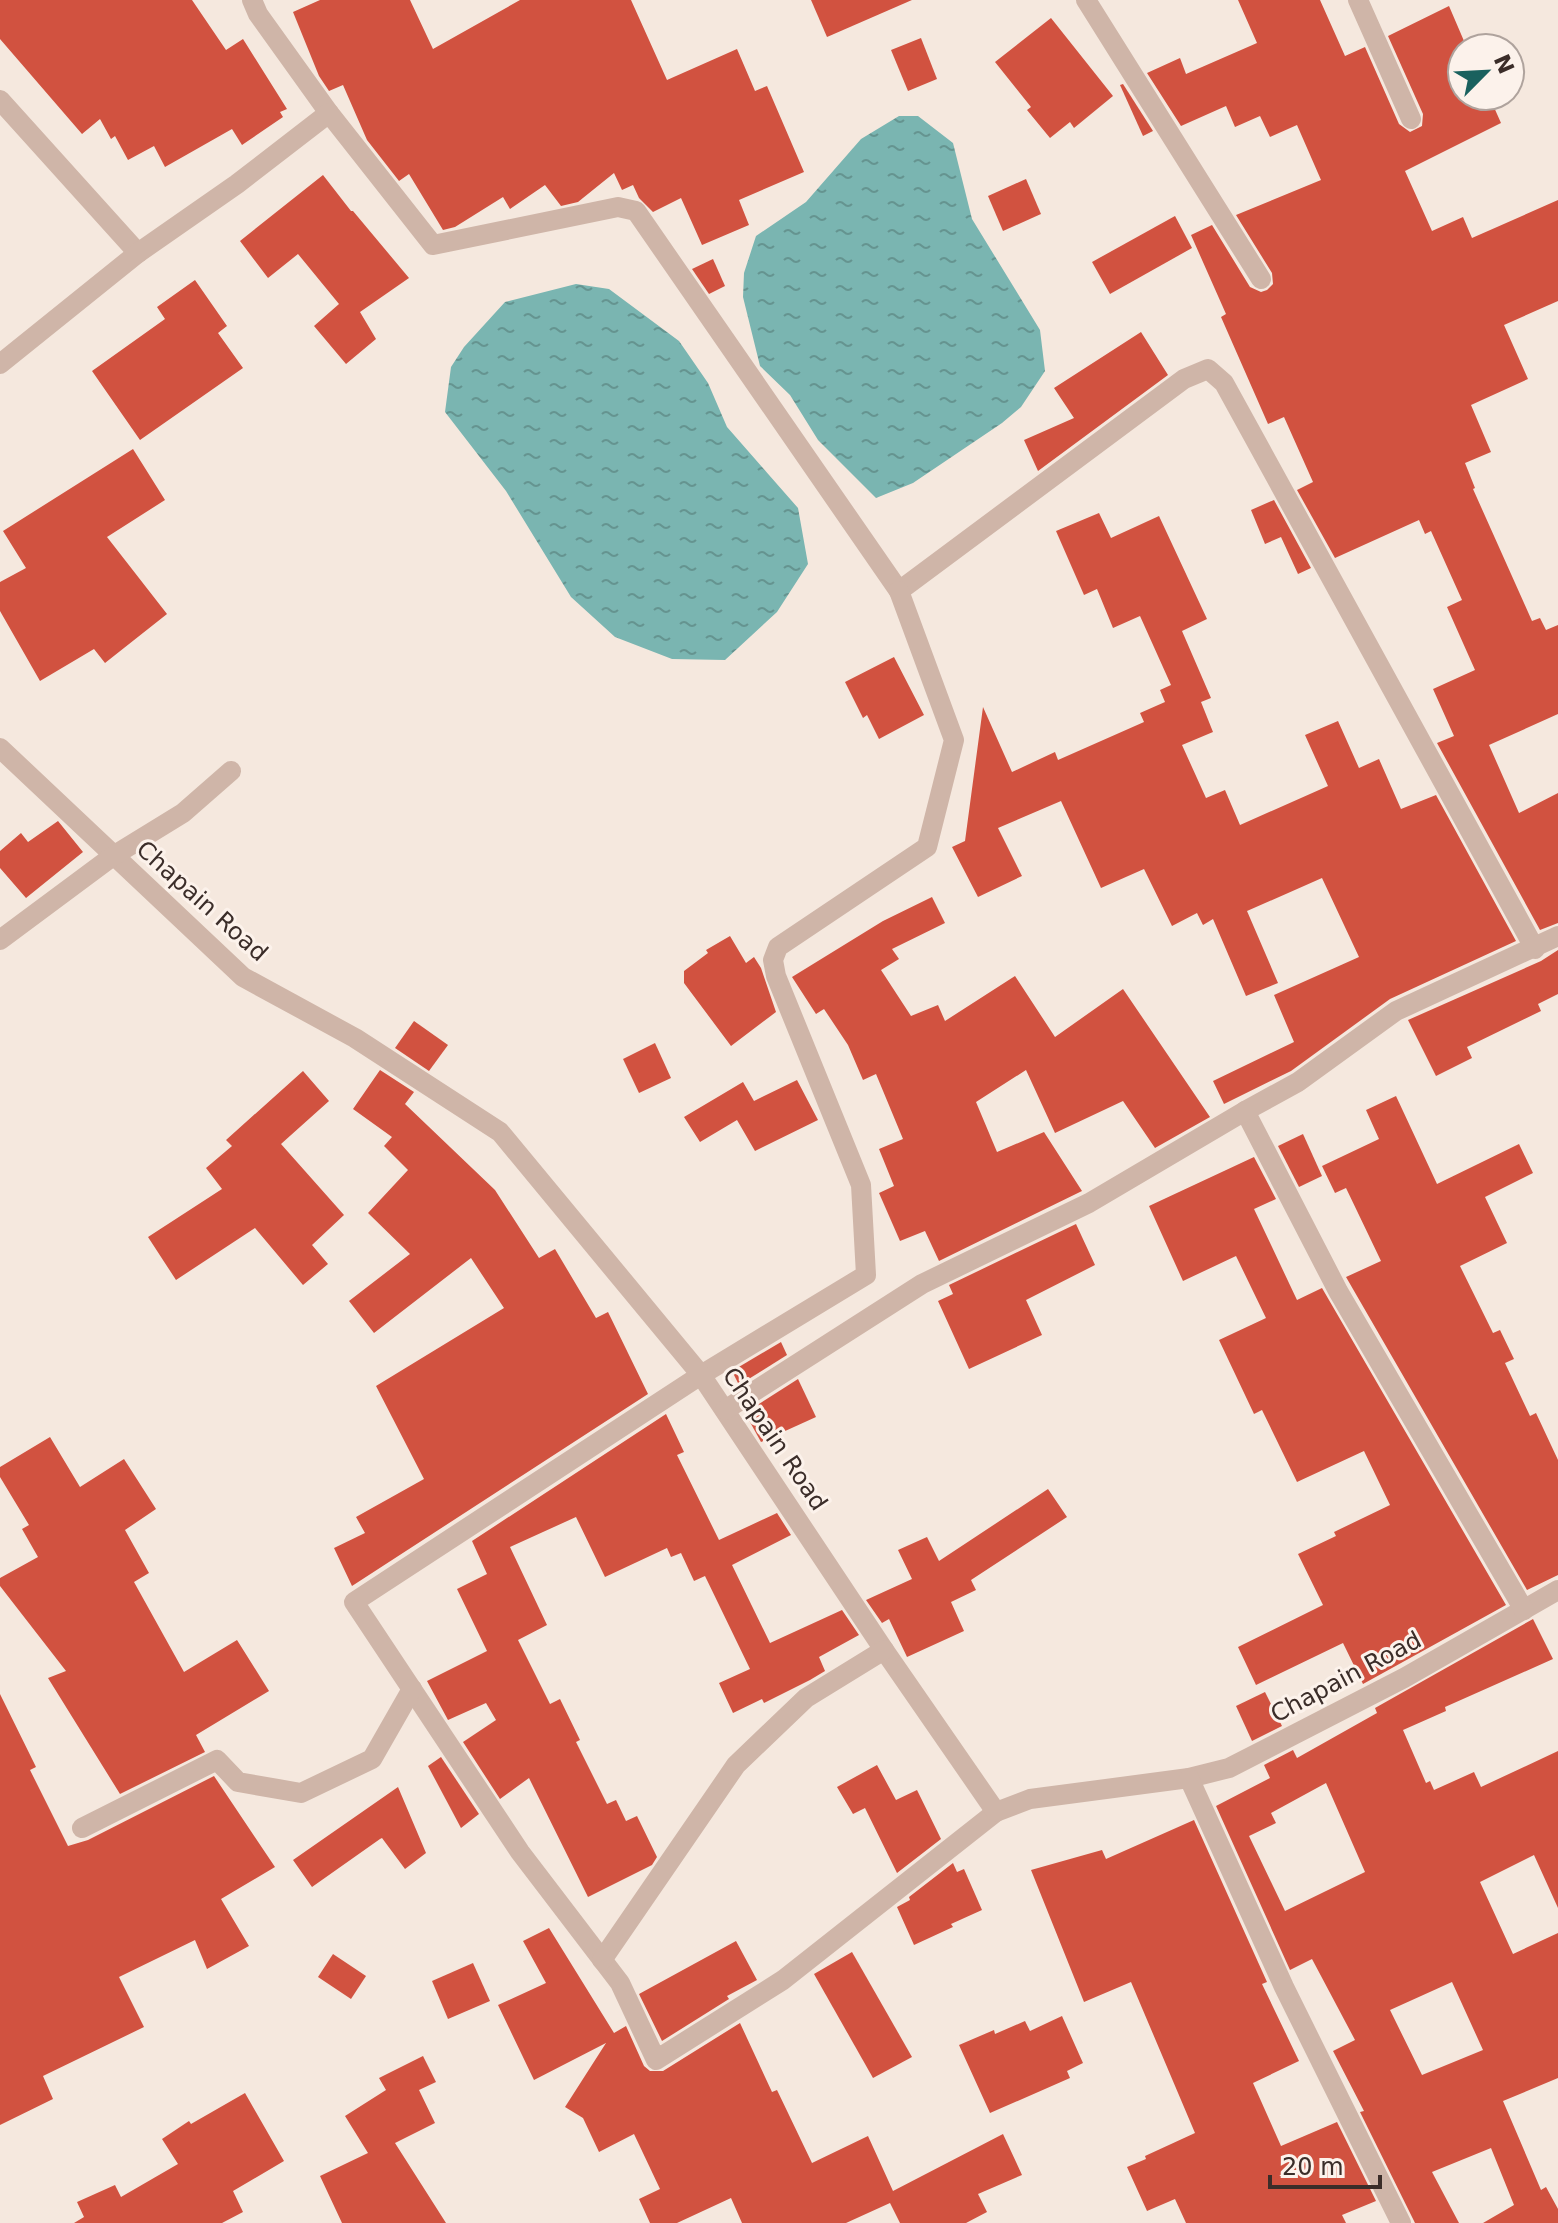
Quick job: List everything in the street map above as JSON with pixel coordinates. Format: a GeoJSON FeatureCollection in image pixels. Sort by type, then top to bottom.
{"type":"FeatureCollection","features":[{"type":"Feature","properties":{"kind":"street"},"geometry":{"type":"LineString","coordinates":[[252,0],[258,14],[329,113],[433,245],[618,207],[636,211],[899,591],[954,740],[927,847],[778,947],[773,960],[776,976],[861,1185],[866,1275],[701,1375],[354,1602],[520,1852],[620,1983],[656,2060],[783,1980],[996,1812]]}},
{"type":"Feature","properties":{"kind":"street"},"geometry":{"type":"LineString","coordinates":[[1086,0],[1261,279]]}},
{"type":"Feature","properties":{"kind":"street"},"geometry":{"type":"LineString","coordinates":[[1358,0],[1411,119]]}},
{"type":"Feature","properties":{"kind":"street"},"geometry":{"type":"LineString","coordinates":[[0,100],[138,253]]}},
{"type":"Feature","properties":{"kind":"street"},"geometry":{"type":"LineString","coordinates":[[0,364],[138,253],[237,184],[329,113]]}},
{"type":"Feature","properties":{"kind":"street"},"geometry":{"type":"LineString","coordinates":[[899,591],[1184,379],[1208,369],[1224,383],[1535,949]]}},
{"type":"Feature","properties":{"kind":"street","name":"Chapain Road"},"geometry":{"type":"LineString","coordinates":[[0,748],[243,977],[355,1038],[500,1132],[701,1375],[996,1812],[1030,1799],[1189,1778],[1229,1768],[1404,1678],[1558,1590]]}},
{"type":"Feature","properties":{"kind":"street"},"geometry":{"type":"LineString","coordinates":[[0,940],[113,856],[183,813],[231,771]]}},
{"type":"Feature","properties":{"kind":"street"},"geometry":{"type":"LineString","coordinates":[[725,1410],[922,1284],[1089,1203],[1298,1082],[1396,1011],[1558,936]]}},
{"type":"Feature","properties":{"kind":"street"},"geometry":{"type":"LineString","coordinates":[[1245,1111],[1338,1291],[1524,1610]]}},
{"type":"Feature","properties":{"kind":"street"},"geometry":{"type":"LineString","coordinates":[[602,1960],[736,1765],[806,1698],[884,1650]]}},
{"type":"Feature","properties":{"kind":"street"},"geometry":{"type":"LineString","coordinates":[[82,1828],[217,1760],[238,1782],[301,1793],[372,1759],[412,1689]]}},
{"type":"Feature","properties":{"kind":"street"},"geometry":{"type":"LineString","coordinates":[[1189,1778],[1284,1987],[1401,2223]]}},
{"type":"Feature","properties":{"kind":"water"},"geometry":{"type":"Polygon","coordinates":[[[899,116],[918,116],[953,143],[972,219],[1040,330],[1045,371],[1021,407],[1002,423],[913,483],[876,498],[818,440],[790,395],[760,366],[743,297],[744,273],[756,236],[806,202],[861,139],[899,116]]]}},
{"type":"Feature","properties":{"kind":"water"},"geometry":{"type":"Polygon","coordinates":[[[576,284],[609,289],[679,341],[708,383],[727,427],[798,508],[808,564],[777,612],[725,660],[672,659],[615,637],[571,597],[506,491],[445,412],[451,367],[464,347],[505,302],[576,284]]]}},
{"type":"Feature","properties":{"kind":"building"},"geometry":{"type":"Polygon","coordinates":[[[0,0],[192,0],[226,50],[243,39],[287,109],[280,112],[283,117],[242,145],[232,129],[165,167],[154,146],[128,160],[115,136],[111,139],[100,119],[82,134],[0,39],[0,0]]]}},
{"type":"Feature","properties":{"kind":"building"},"geometry":{"type":"Polygon","coordinates":[[[320,0],[410,0],[433,49],[520,0],[631,0],[667,80],[737,49],[755,91],[767,86],[804,172],[739,200],[749,225],[702,245],[681,198],[653,212],[639,198],[633,185],[622,190],[614,173],[578,202],[561,206],[545,185],[510,209],[503,197],[455,227],[443,230],[409,174],[399,181],[367,140],[343,85],[329,91],[319,76],[293,12],[320,0]]]}},
{"type":"Feature","properties":{"kind":"building"},"geometry":{"type":"Polygon","coordinates":[[[811,0],[912,0],[827,37],[811,0]]]}},
{"type":"Feature","properties":{"kind":"building"},"geometry":{"type":"Polygon","coordinates":[[[1238,0],[1320,0],[1345,56],[1365,47],[1399,124],[1410,132],[1422,126],[1423,114],[1388,36],[1449,6],[1460,32],[1446,32],[1446,112],[1496,112],[1501,123],[1405,171],[1432,231],[1463,217],[1472,238],[1558,200],[1558,301],[1504,325],[1528,379],[1471,405],[1491,452],[1465,463],[1473,489],[1532,621],[1540,618],[1546,630],[1558,625],[1558,714],[1489,745],[1519,813],[1558,793],[1558,923],[1540,930],[1437,743],[1454,736],[1433,689],[1475,670],[1447,607],[1462,600],[1431,531],[1425,534],[1419,520],[1335,558],[1297,490],[1313,482],[1284,417],[1268,424],[1221,317],[1226,314],[1191,235],[1212,225],[1250,287],[1261,292],[1267,290],[1273,284],[1272,273],[1236,215],[1321,180],[1297,125],[1270,137],[1260,116],[1235,127],[1226,106],[1181,126],[1147,73],[1180,58],[1186,74],[1257,43],[1238,0]]]}},
{"type":"Feature","properties":{"kind":"building"},"geometry":{"type":"Polygon","coordinates":[[[1051,18],[1113,96],[1074,128],[1070,122],[1050,138],[1027,110],[1031,107],[995,62],[1051,18]]]}},
{"type":"Feature","properties":{"kind":"building"},"geometry":{"type":"Polygon","coordinates":[[[921,38],[937,79],[908,91],[891,50],[921,38]]]}},
{"type":"Feature","properties":{"kind":"building"},"geometry":{"type":"Polygon","coordinates":[[[1123,84],[1153,131],[1143,136],[1120,85],[1123,84]]]}},
{"type":"Feature","properties":{"kind":"building"},"geometry":{"type":"Polygon","coordinates":[[[323,175],[409,278],[360,312],[376,339],[346,364],[314,326],[339,304],[298,254],[268,278],[240,241],[323,175]]]}},
{"type":"Feature","properties":{"kind":"building"},"geometry":{"type":"Polygon","coordinates":[[[1026,179],[1041,214],[1003,231],[988,196],[1026,179]]]}},
{"type":"Feature","properties":{"kind":"building"},"geometry":{"type":"Polygon","coordinates":[[[1175,216],[1192,248],[1110,294],[1092,262],[1175,216]]]}},
{"type":"Feature","properties":{"kind":"building"},"geometry":{"type":"Polygon","coordinates":[[[713,259],[725,286],[709,294],[692,269],[713,259]]]}},
{"type":"Feature","properties":{"kind":"building"},"geometry":{"type":"Polygon","coordinates":[[[195,280],[227,326],[218,333],[243,368],[140,440],[92,371],[165,319],[157,307],[195,280]]]}},
{"type":"Feature","properties":{"kind":"building"},"geometry":{"type":"Polygon","coordinates":[[[1141,332],[1168,375],[1038,471],[1024,440],[1074,418],[1054,388],[1141,332]]]}},
{"type":"Feature","properties":{"kind":"building"},"geometry":{"type":"Polygon","coordinates":[[[133,449],[165,500],[107,537],[167,614],[105,663],[94,649],[40,681],[0,611],[0,582],[26,568],[3,531],[133,449]]]}},
{"type":"Feature","properties":{"kind":"building"},"geometry":{"type":"Polygon","coordinates":[[[1274,500],[1311,568],[1298,574],[1281,537],[1265,544],[1251,510],[1274,500]]]}},
{"type":"Feature","properties":{"kind":"building"},"geometry":{"type":"Polygon","coordinates":[[[1099,513],[1111,538],[1159,516],[1207,619],[1182,631],[1211,698],[1201,702],[1213,732],[1182,745],[1206,798],[1225,790],[1240,825],[1328,786],[1305,735],[1338,721],[1359,768],[1379,759],[1401,809],[1436,795],[1516,941],[1390,999],[1291,1071],[1224,1104],[1213,1081],[1294,1042],[1274,995],[1359,957],[1322,878],[1247,911],[1278,983],[1246,996],[1213,919],[1203,925],[1197,913],[1172,926],[1144,869],[1101,888],[1061,801],[998,828],[1022,876],[978,897],[952,847],[965,841],[983,707],[1012,772],[1055,752],[1058,760],[1144,722],[1140,713],[1165,702],[1160,690],[1171,685],[1140,616],[1113,628],[1097,589],[1084,595],[1056,531],[1099,513]]]}},
{"type":"Feature","properties":{"kind":"building"},"geometry":{"type":"Polygon","coordinates":[[[894,657],[924,715],[879,739],[867,715],[863,718],[845,682],[894,657]]]}},
{"type":"Feature","properties":{"kind":"building"},"geometry":{"type":"Polygon","coordinates":[[[58,821],[83,852],[26,898],[0,868],[0,851],[21,833],[28,842],[58,821]]]}},
{"type":"Feature","properties":{"kind":"building"},"geometry":{"type":"Polygon","coordinates":[[[932,897],[945,923],[892,949],[899,959],[881,970],[911,1016],[938,1005],[945,1021],[1015,976],[1055,1037],[1123,989],[1210,1117],[1155,1148],[1123,1101],[1055,1133],[1026,1070],[976,1102],[997,1152],[1044,1132],[1082,1191],[939,1261],[925,1231],[900,1241],[879,1193],[894,1186],[879,1149],[903,1139],[876,1074],[863,1080],[848,1045],[824,1009],[816,1014],[792,977],[883,921],[932,897]]]}},
{"type":"Feature","properties":{"kind":"building"},"geometry":{"type":"Polygon","coordinates":[[[730,936],[746,963],[754,957],[761,968],[776,1012],[731,1046],[684,983],[684,971],[708,953],[706,950],[730,936]]]}},
{"type":"Feature","properties":{"kind":"building"},"geometry":{"type":"Polygon","coordinates":[[[1558,950],[1558,994],[1538,1004],[1541,1011],[1467,1047],[1472,1058],[1436,1076],[1408,1020],[1541,961],[1558,950]]]}},
{"type":"Feature","properties":{"kind":"building"},"geometry":{"type":"Polygon","coordinates":[[[414,1021],[448,1045],[429,1071],[395,1048],[414,1021]]]}},
{"type":"Feature","properties":{"kind":"building"},"geometry":{"type":"Polygon","coordinates":[[[655,1043],[671,1078],[639,1093],[623,1059],[655,1043]]]}},
{"type":"Feature","properties":{"kind":"building"},"geometry":{"type":"Polygon","coordinates":[[[380,1070],[414,1092],[405,1104],[495,1190],[539,1258],[555,1249],[596,1318],[608,1312],[648,1394],[352,1586],[334,1548],[365,1533],[356,1517],[424,1479],[376,1386],[504,1308],[471,1258],[374,1333],[349,1301],[410,1254],[368,1213],[408,1170],[384,1146],[392,1137],[353,1109],[380,1070]]]}},
{"type":"Feature","properties":{"kind":"building"},"geometry":{"type":"Polygon","coordinates":[[[303,1071],[329,1101],[281,1144],[344,1215],[312,1245],[328,1264],[303,1285],[255,1228],[176,1280],[148,1237],[222,1189],[206,1168],[232,1146],[226,1140],[303,1071]]]}},
{"type":"Feature","properties":{"kind":"building"},"geometry":{"type":"Polygon","coordinates":[[[797,1080],[818,1120],[755,1151],[737,1120],[700,1142],[684,1117],[743,1082],[754,1101],[797,1080]]]}},
{"type":"Feature","properties":{"kind":"building"},"geometry":{"type":"Polygon","coordinates":[[[1396,1096],[1437,1184],[1519,1144],[1533,1173],[1485,1197],[1507,1243],[1460,1266],[1493,1333],[1500,1330],[1514,1359],[1505,1363],[1530,1416],[1536,1413],[1558,1460],[1558,1575],[1527,1590],[1346,1277],[1381,1261],[1346,1188],[1335,1193],[1322,1166],[1379,1139],[1366,1110],[1396,1096]]]}},
{"type":"Feature","properties":{"kind":"building"},"geometry":{"type":"Polygon","coordinates":[[[1303,1134],[1322,1176],[1299,1187],[1278,1146],[1303,1134]]]}},
{"type":"Feature","properties":{"kind":"building"},"geometry":{"type":"Polygon","coordinates":[[[1254,1157],[1276,1199],[1254,1209],[1297,1300],[1322,1288],[1506,1605],[1363,1684],[1343,1643],[1256,1685],[1238,1647],[1323,1605],[1298,1554],[1336,1536],[1334,1532],[1390,1505],[1364,1451],[1297,1482],[1262,1410],[1254,1414],[1219,1340],[1266,1318],[1236,1256],[1183,1281],[1149,1206],[1254,1157]]]}},
{"type":"Feature","properties":{"kind":"building"},"geometry":{"type":"Polygon","coordinates":[[[1076,1224],[1095,1265],[1026,1300],[1042,1335],[969,1369],[938,1301],[953,1294],[949,1285],[1076,1224]]]}},
{"type":"Feature","properties":{"kind":"building"},"geometry":{"type":"Polygon","coordinates":[[[781,1342],[787,1355],[739,1385],[732,1371],[781,1342]]]}},
{"type":"Feature","properties":{"kind":"building"},"geometry":{"type":"Polygon","coordinates":[[[798,1379],[816,1417],[761,1442],[745,1413],[798,1379]]]}},
{"type":"Feature","properties":{"kind":"building"},"geometry":{"type":"Polygon","coordinates":[[[666,1414],[684,1452],[677,1455],[719,1540],[777,1513],[791,1535],[732,1565],[770,1643],[842,1610],[859,1635],[819,1657],[825,1671],[764,1703],[762,1699],[733,1713],[719,1683],[750,1669],[705,1576],[694,1581],[681,1553],[671,1557],[667,1548],[605,1577],[576,1517],[510,1547],[547,1625],[518,1640],[550,1704],[560,1699],[580,1740],[576,1742],[607,1804],[616,1800],[626,1821],[637,1816],[657,1857],[652,1865],[588,1897],[529,1778],[500,1799],[463,1742],[496,1720],[486,1703],[448,1720],[427,1681],[487,1651],[457,1589],[487,1574],[472,1541],[666,1414]]]}},
{"type":"Feature","properties":{"kind":"building"},"geometry":{"type":"Polygon","coordinates":[[[50,1437],[80,1487],[124,1459],[156,1509],[125,1530],[149,1573],[134,1582],[184,1672],[237,1640],[269,1691],[196,1735],[205,1752],[120,1794],[48,1678],[66,1671],[0,1586],[0,1578],[38,1557],[22,1529],[29,1525],[0,1477],[0,1467],[50,1437]]]}},
{"type":"Feature","properties":{"kind":"building"},"geometry":{"type":"Polygon","coordinates":[[[1048,1489],[1067,1517],[971,1580],[976,1590],[951,1602],[964,1631],[907,1657],[889,1619],[882,1623],[866,1600],[912,1579],[898,1550],[927,1537],[939,1561],[1048,1489]]]}},
{"type":"Feature","properties":{"kind":"building"},"geometry":{"type":"Polygon","coordinates":[[[1533,1619],[1553,1659],[1445,1707],[1446,1711],[1403,1730],[1426,1783],[1430,1781],[1434,1790],[1474,1772],[1481,1787],[1558,1751],[1558,1908],[1534,1855],[1480,1882],[1513,1954],[1558,1933],[1558,2078],[1503,2101],[1541,2190],[1546,2187],[1558,2209],[1558,2223],[1483,2223],[1514,2205],[1491,2148],[1432,2172],[1459,2223],[1415,2223],[1333,2051],[1355,2040],[1312,1959],[1290,1970],[1216,1806],[1270,1778],[1264,1765],[1293,1750],[1297,1758],[1377,1713],[1375,1708],[1533,1619]],[[1326,1783],[1271,1813],[1276,1823],[1249,1836],[1285,1911],[1365,1872],[1326,1783]],[[1452,1982],[1390,2010],[1422,2075],[1483,2050],[1452,1982]]]}},
{"type":"Feature","properties":{"kind":"building"},"geometry":{"type":"Polygon","coordinates":[[[1265,1692],[1282,1726],[1252,1741],[1236,1706],[1265,1692]]]}},
{"type":"Feature","properties":{"kind":"building"},"geometry":{"type":"Polygon","coordinates":[[[0,1694],[36,1767],[30,1770],[68,1846],[88,1840],[214,1776],[275,1867],[221,1899],[249,1946],[207,1969],[195,1940],[119,1977],[144,2027],[43,2076],[53,2099],[0,2125],[0,1694]]]}},
{"type":"Feature","properties":{"kind":"building"},"geometry":{"type":"Polygon","coordinates":[[[441,1757],[479,1814],[461,1828],[428,1766],[441,1757]]]}},
{"type":"Feature","properties":{"kind":"building"},"geometry":{"type":"Polygon","coordinates":[[[877,1765],[896,1800],[917,1790],[941,1839],[897,1873],[865,1808],[853,1814],[837,1787],[877,1765]]]}},
{"type":"Feature","properties":{"kind":"building"},"geometry":{"type":"Polygon","coordinates":[[[398,1787],[426,1853],[405,1869],[382,1838],[312,1887],[293,1860],[398,1787]]]}},
{"type":"Feature","properties":{"kind":"building"},"geometry":{"type":"Polygon","coordinates":[[[1194,1820],[1267,1982],[1262,1984],[1299,2061],[1253,2083],[1281,2146],[1337,2122],[1376,2201],[1342,2215],[1346,2223],[1186,2223],[1175,2199],[1147,2211],[1127,2167],[1195,2133],[1131,1982],[1084,2002],[1031,1870],[1102,1850],[1106,1859],[1194,1820]]]}},
{"type":"Feature","properties":{"kind":"building"},"geometry":{"type":"Polygon","coordinates":[[[953,1863],[957,1872],[964,1869],[982,1910],[914,1945],[897,1907],[910,1900],[909,1897],[953,1863]]]}},
{"type":"Feature","properties":{"kind":"building"},"geometry":{"type":"Polygon","coordinates":[[[549,1928],[614,2033],[626,2026],[644,2066],[650,2071],[663,2071],[740,2023],[772,2092],[777,2090],[812,2163],[868,2136],[893,2191],[1003,2134],[1022,2175],[978,2194],[987,2212],[966,2223],[900,2223],[890,2203],[846,2223],[742,2223],[731,2198],[677,2223],[650,2223],[639,2199],[660,2189],[634,2134],[599,2152],[583,2118],[565,2107],[606,2043],[534,2080],[498,2005],[546,1983],[523,1941],[549,1928]]]}},
{"type":"Feature","properties":{"kind":"building"},"geometry":{"type":"Polygon","coordinates":[[[736,1941],[757,1980],[727,1996],[729,1999],[662,2041],[639,1994],[736,1941]]]}},
{"type":"Feature","properties":{"kind":"building"},"geometry":{"type":"Polygon","coordinates":[[[852,1952],[912,2057],[873,2078],[814,1974],[852,1952]]]}},
{"type":"Feature","properties":{"kind":"building"},"geometry":{"type":"Polygon","coordinates":[[[333,1954],[366,1976],[351,1999],[318,1977],[333,1954]]]}},
{"type":"Feature","properties":{"kind":"building"},"geometry":{"type":"Polygon","coordinates":[[[473,1963],[490,2001],[448,2019],[432,1981],[473,1963]]]}},
{"type":"Feature","properties":{"kind":"building"},"geometry":{"type":"Polygon","coordinates":[[[1062,2016],[1083,2063],[1067,2071],[1070,2078],[990,2113],[959,2045],[1025,2021],[1030,2031],[1062,2016]]]}},
{"type":"Feature","properties":{"kind":"building"},"geometry":{"type":"Polygon","coordinates":[[[423,2056],[436,2082],[419,2090],[435,2123],[395,2143],[446,2223],[342,2223],[320,2176],[368,2153],[345,2116],[386,2090],[379,2078],[423,2056]]]}},
{"type":"Feature","properties":{"kind":"building"},"geometry":{"type":"Polygon","coordinates":[[[245,2093],[284,2161],[233,2191],[243,2212],[222,2223],[74,2223],[84,2217],[77,2202],[115,2185],[121,2197],[178,2164],[162,2139],[189,2121],[191,2124],[245,2093]]]}}]}
